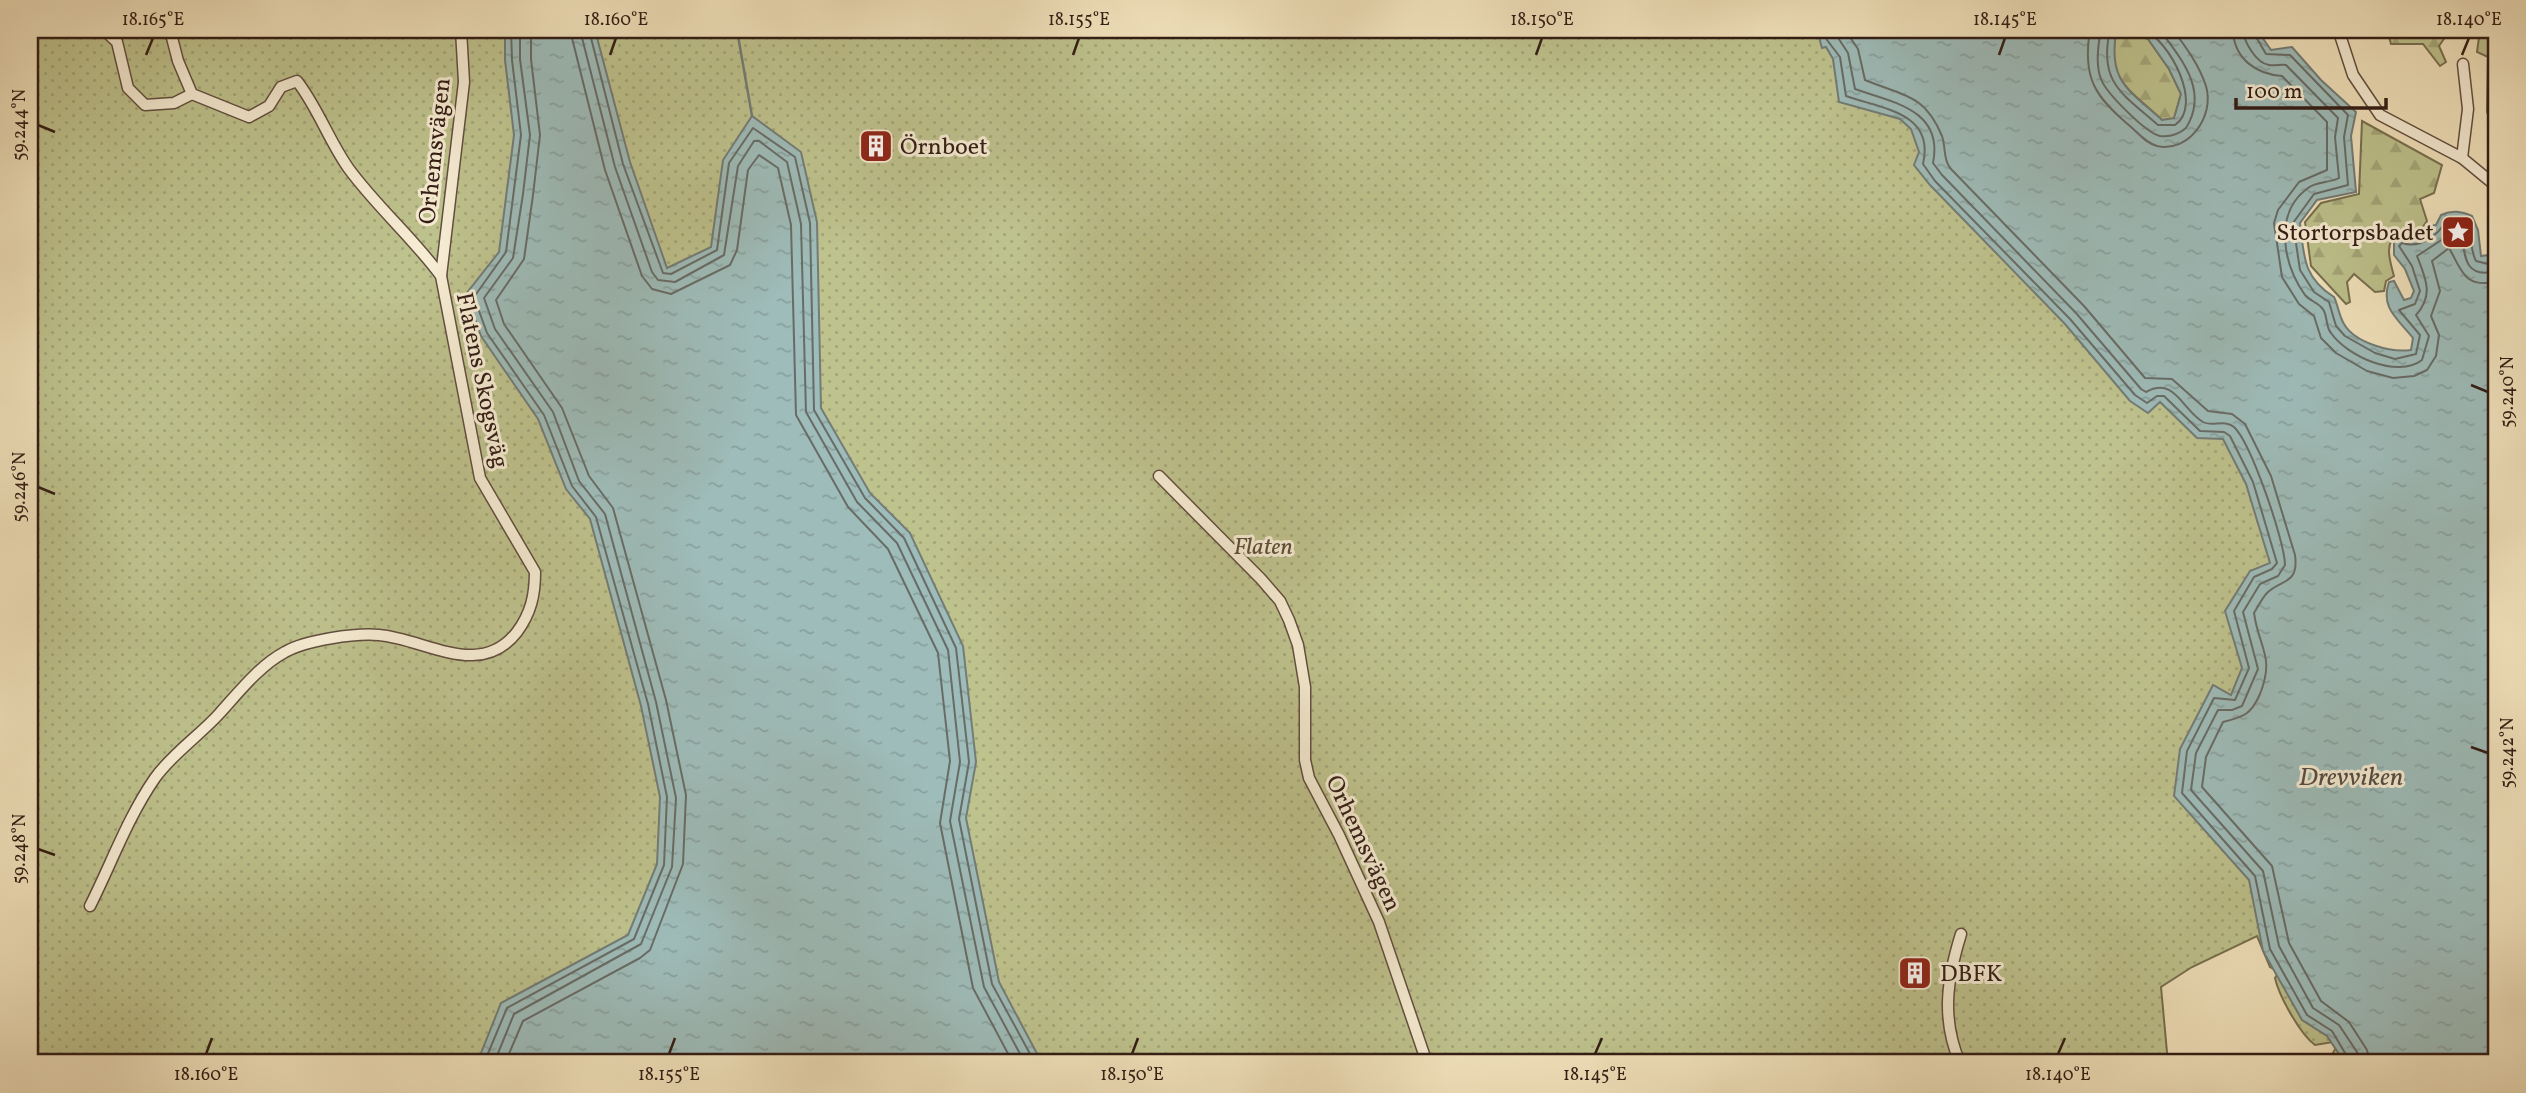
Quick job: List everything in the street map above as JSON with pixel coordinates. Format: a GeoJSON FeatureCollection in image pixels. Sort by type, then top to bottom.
{"type":"FeatureCollection","features":[{"type":"Feature","properties":{"kind":"street"},"geometry":{"type":"LineString","coordinates":[[104,30],[117,42],[128,88],[145,105],[174,103],[192,93],[178,61],[170,30]]}},
{"type":"Feature","properties":{"kind":"street","name":"Orhemsvägen"},"geometry":{"type":"LineString","coordinates":[[440,276],[464,82],[461,30]]}},
{"type":"Feature","properties":{"kind":"street"},"geometry":{"type":"LineString","coordinates":[[2338,31],[2353,75],[2380,115],[2462,158],[2496,186]]}},
{"type":"Feature","properties":{"kind":"street"},"geometry":{"type":"LineString","coordinates":[[2462,158],[2468,110],[2463,64]]}},
{"type":"Feature","properties":{"kind":"street","name":"Flatens Skogsväg"},"geometry":{"type":"LineString","coordinates":[[90,906],[128,822],[157,775],[257,674],[285,651],[310,642],[379,635],[428,648],[488,655],[509,642],[526,620],[535,590],[535,572],[480,478],[440,276],[349,168],[324,132],[311,98],[297,81],[281,87],[269,106],[249,117],[192,93]]}},
{"type":"Feature","properties":{"kind":"street","name":"Orhemsvägen"},"geometry":{"type":"LineString","coordinates":[[1159,476],[1280,601],[1298,645],[1305,687],[1305,760],[1309,778],[1379,922],[1427,1063]]}},
{"type":"Feature","properties":{"kind":"street"},"geometry":{"type":"LineString","coordinates":[[1961,934],[1946,997],[1949,1027],[1961,1063]]}},
{"type":"Feature","properties":{"kind":"green space","name":"Flaten"},"geometry":{"type":"Polygon","coordinates":[[[30,30],[1998,30],[2244,338],[2496,1063],[2333,1063],[2330,1058],[2337,1046],[2333,1042],[2315,1045],[2303,1032],[2277,986],[2275,978],[2279,972],[2270,967],[2257,936],[2192,967],[2161,987],[2168,1063],[30,1063],[30,30]]]}},
{"type":"Feature","properties":{"kind":"green space"},"geometry":{"type":"Polygon","coordinates":[[[2125,30],[2148,39],[2169,69],[2181,94],[2174,119],[2162,120],[2131,92],[2118,74],[2114,49],[2116,32],[2125,30]]]}},
{"type":"Feature","properties":{"kind":"green space"},"geometry":{"type":"Polygon","coordinates":[[[2396,30],[2450,30],[2439,46],[2446,62],[2440,66],[2423,44],[2391,44],[2388,33],[2396,30]]]}},
{"type":"Feature","properties":{"kind":"green space"},"geometry":{"type":"Polygon","coordinates":[[[2480,30],[2496,30],[2496,123],[2492,123],[2487,112],[2488,57],[2477,52],[2480,30]]]}},
{"type":"Feature","properties":{"kind":"green space"},"geometry":{"type":"Polygon","coordinates":[[[2362,121],[2442,165],[2434,193],[2420,199],[2427,221],[2417,235],[2399,230],[2391,241],[2389,257],[2394,276],[2386,281],[2384,291],[2375,292],[2354,274],[2347,282],[2350,302],[2346,304],[2311,266],[2305,222],[2321,203],[2359,194],[2362,121]]]}},
{"type":"Feature","properties":{"kind":"water"},"geometry":{"type":"Polygon","coordinates":[[[505,30],[595,30],[630,162],[667,268],[711,247],[723,160],[752,116],[801,152],[817,222],[821,408],[870,493],[910,533],[963,646],[976,762],[966,818],[999,982],[1042,1063],[477,1063],[501,1003],[628,935],[657,864],[660,797],[641,706],[590,519],[566,489],[538,419],[481,336],[466,294],[499,252],[514,135],[505,60],[505,30]]]}},
{"type":"Feature","properties":{"kind":"water","name":"Drevviken"},"geometry":{"type":"Polygon","coordinates":[[[1817,30],[2125,30],[2257,30],[2271,50],[2292,47],[2321,80],[2356,112],[2351,136],[2356,192],[2317,200],[2300,223],[2307,265],[2316,282],[2334,297],[2342,321],[2349,331],[2384,348],[2411,350],[2413,338],[2392,313],[2387,299],[2389,282],[2394,281],[2404,300],[2411,298],[2414,291],[2405,269],[2394,255],[2394,240],[2399,235],[2418,238],[2429,226],[2436,225],[2445,213],[2457,212],[2472,216],[2478,230],[2481,256],[2496,254],[2496,1063],[2345,1063],[2327,1036],[2302,1020],[2263,951],[2249,880],[2174,796],[2180,749],[2213,685],[2231,695],[2242,668],[2225,611],[2250,571],[2270,563],[2246,484],[2223,439],[2197,438],[2160,402],[2148,413],[2130,401],[2065,324],[1930,185],[1914,165],[1919,152],[1911,129],[1900,119],[1839,102],[1833,59],[1826,47],[1822,48],[1817,30]],[[2125,30],[2116,32],[2114,49],[2118,74],[2131,92],[2162,120],[2174,118],[2181,94],[2169,69],[2148,39],[2125,30]]]}},
{"type":"Feature","properties":{"kind":"waterway"},"geometry":{"type":"LineString","coordinates":[[737,30],[752,116]]}},
{"type":"Feature","properties":{"kind":"place","name":"Örnboet"},"geometry":{"type":"Point","coordinates":[876,146]}},
{"type":"Feature","properties":{"kind":"place","name":"Stortorpsbadet"},"geometry":{"type":"Point","coordinates":[2458,232]}},
{"type":"Feature","properties":{"kind":"place","name":"DBFK"},"geometry":{"type":"Point","coordinates":[1915,973]}}]}
